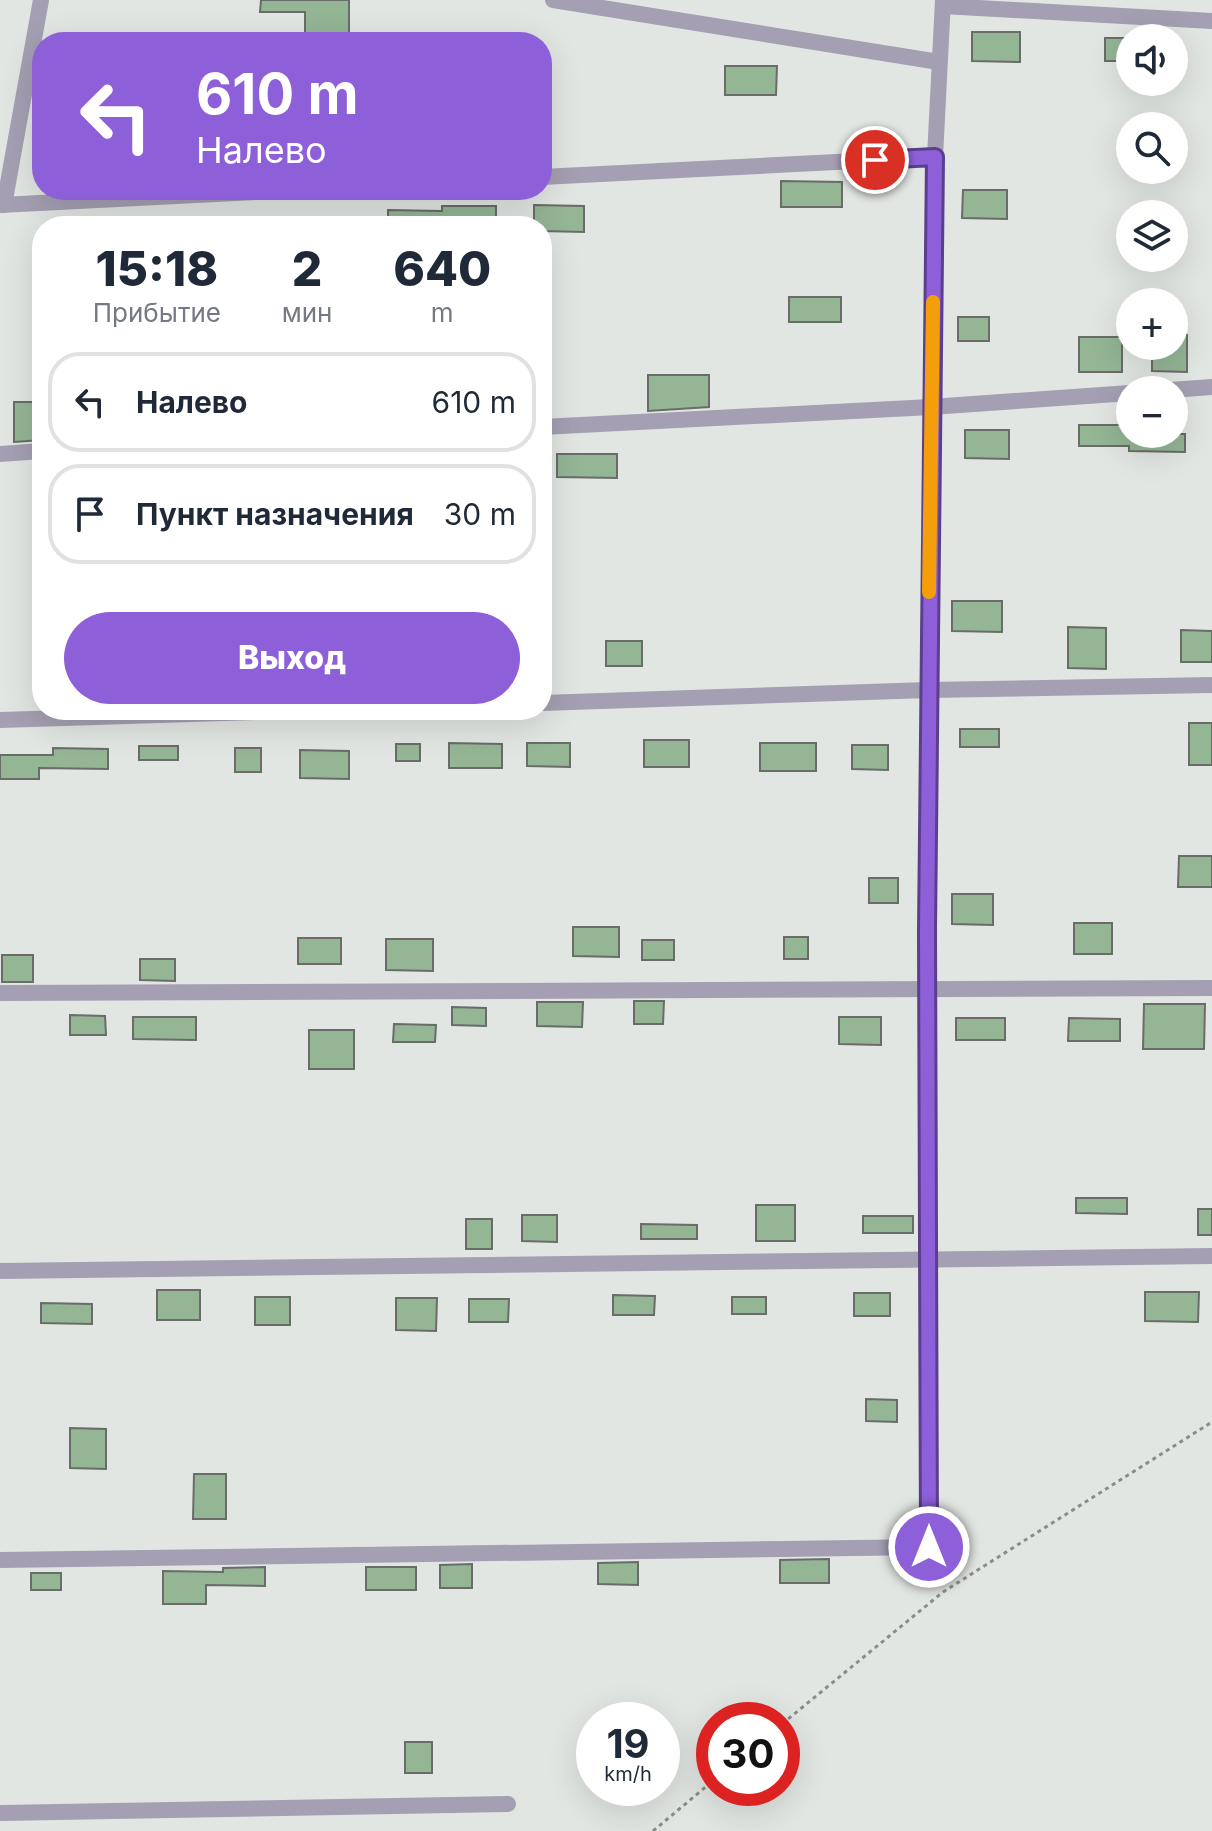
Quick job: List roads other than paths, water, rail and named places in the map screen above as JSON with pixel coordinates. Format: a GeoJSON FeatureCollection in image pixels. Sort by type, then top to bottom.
{"type":"FeatureCollection","features":[{"type":"Feature","properties":{"kind":"street"},"geometry":{"type":"LineString","coordinates":[[35,32],[41,0]]}},
{"type":"Feature","properties":{"kind":"street"},"geometry":{"type":"LineString","coordinates":[[553,0],[939,62]]}},
{"type":"Feature","properties":{"kind":"street"},"geometry":{"type":"LineString","coordinates":[[0,1560],[929,1547],[928,690],[935,157],[943,3],[1212,21]]}},
{"type":"Feature","properties":{"kind":"street"},"geometry":{"type":"LineString","coordinates":[[32,47],[2,205],[100,200]]}},
{"type":"Feature","properties":{"kind":"street"},"geometry":{"type":"LineString","coordinates":[[552,176],[935,157]]}},
{"type":"Feature","properties":{"kind":"street"},"geometry":{"type":"LineString","coordinates":[[1188,389],[1212,387]]}},
{"type":"Feature","properties":{"kind":"street"},"geometry":{"type":"LineString","coordinates":[[552,426],[1116,394]]}},
{"type":"Feature","properties":{"kind":"street"},"geometry":{"type":"LineString","coordinates":[[0,454],[32,452]]}},
{"type":"Feature","properties":{"kind":"street"},"geometry":{"type":"LineString","coordinates":[[552,703],[928,690],[1212,685]]}},
{"type":"Feature","properties":{"kind":"street"},"geometry":{"type":"LineString","coordinates":[[0,720],[32,719]]}},
{"type":"Feature","properties":{"kind":"street"},"geometry":{"type":"LineString","coordinates":[[0,993],[1212,988]]}},
{"type":"Feature","properties":{"kind":"street"},"geometry":{"type":"LineString","coordinates":[[0,1271],[1212,1256]]}},
{"type":"Feature","properties":{"kind":"street"},"geometry":{"type":"LineString","coordinates":[[0,1813],[508,1804]]}}]}
